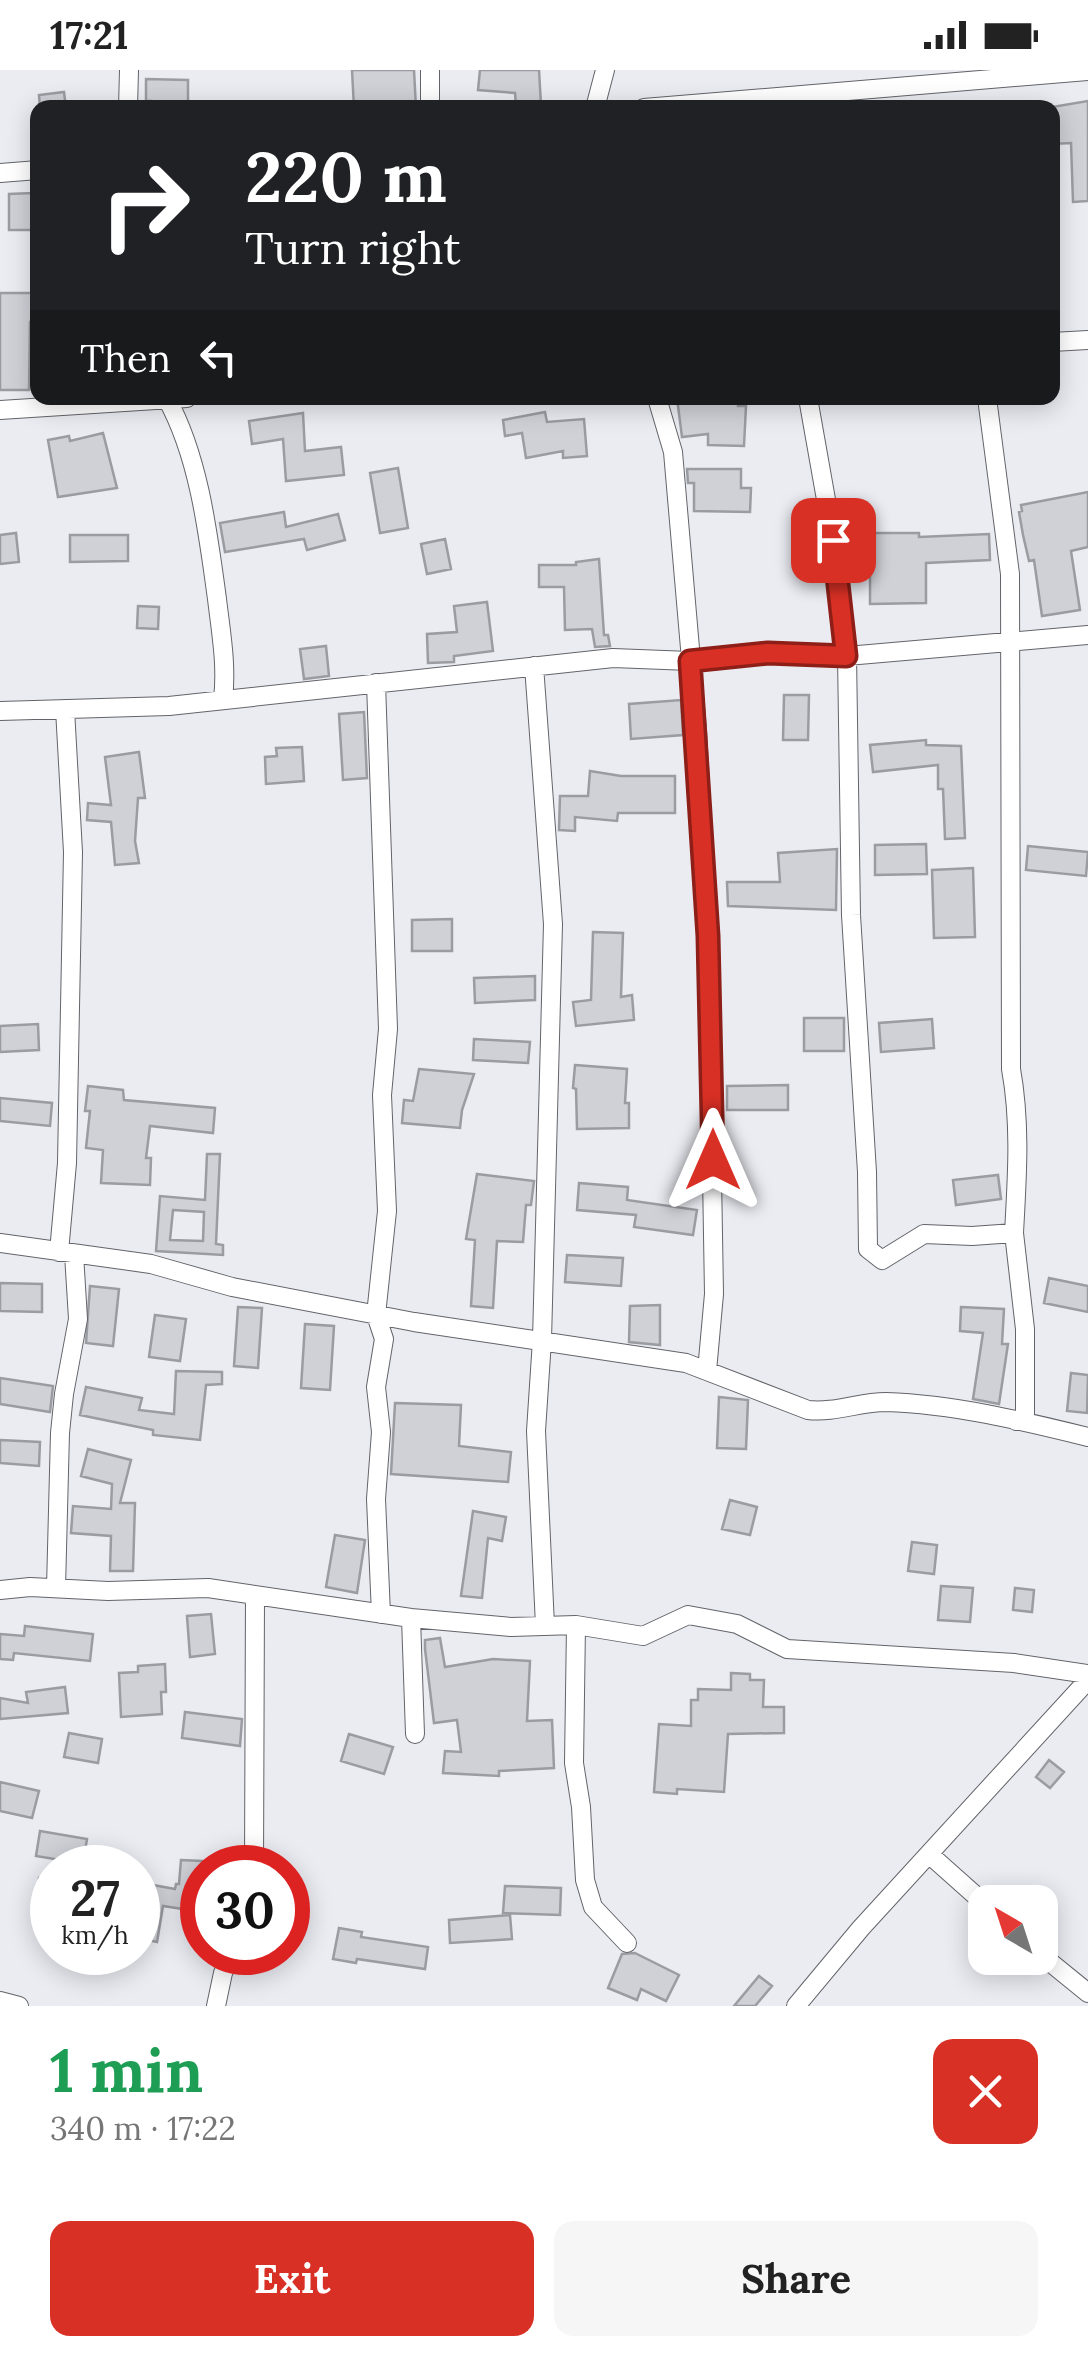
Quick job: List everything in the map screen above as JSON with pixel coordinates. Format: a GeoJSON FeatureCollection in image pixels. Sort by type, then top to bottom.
{"type":"FeatureCollection","features":[{"type":"Feature","properties":{"kind":"street"},"geometry":{"type":"LineString","coordinates":[[128,100],[130,70]]}},
{"type":"Feature","properties":{"kind":"street"},"geometry":{"type":"LineString","coordinates":[[430,70],[430,100]]}},
{"type":"Feature","properties":{"kind":"street"},"geometry":{"type":"LineString","coordinates":[[598,100],[605,70]]}},
{"type":"Feature","properties":{"kind":"street"},"geometry":{"type":"LineString","coordinates":[[737,100],[1076,71]]}},
{"type":"Feature","properties":{"kind":"street"},"geometry":{"type":"LineString","coordinates":[[0,173],[30,171]]}},
{"type":"Feature","properties":{"kind":"street"},"geometry":{"type":"LineString","coordinates":[[1060,342],[1088,340]]}},
{"type":"Feature","properties":{"kind":"street"},"geometry":{"type":"LineString","coordinates":[[0,410],[76,405]]}},
{"type":"Feature","properties":{"kind":"street"},"geometry":{"type":"LineString","coordinates":[[170,405],[184,430],[206,515],[226,672],[223,699]]}},
{"type":"Feature","properties":{"kind":"street"},"geometry":{"type":"LineString","coordinates":[[659,405],[673,452],[697,729],[713,1068],[714,1294],[707,1371]]}},
{"type":"Feature","properties":{"kind":"street"},"geometry":{"type":"LineString","coordinates":[[809,405],[833,540],[846,656],[852,915],[868,1249],[882,1260],[924,1234],[1014,1233]]}},
{"type":"Feature","properties":{"kind":"street"},"geometry":{"type":"LineString","coordinates":[[988,405],[1010,574],[1011,1069],[1016,1095],[1018,1163],[1014,1233],[1025,1329],[1024,1415],[1016,1421]]}},
{"type":"Feature","properties":{"kind":"street"},"geometry":{"type":"LineString","coordinates":[[0,711],[169,706],[613,658],[690,661],[768,653],[846,656],[1088,635]]}},
{"type":"Feature","properties":{"kind":"street"},"geometry":{"type":"LineString","coordinates":[[534,666],[553,924],[536,1431],[544,1626]]}},
{"type":"Feature","properties":{"kind":"street"},"geometry":{"type":"LineString","coordinates":[[376,683],[388,1029],[382,1095],[387,1210],[376,1314],[384,1339],[376,1387],[381,1432],[376,1499],[380,1614]]}},
{"type":"Feature","properties":{"kind":"street"},"geometry":{"type":"LineString","coordinates":[[56,1588],[62,1414],[78,1319],[66,1253],[73,852],[64,709]]}},
{"type":"Feature","properties":{"kind":"street"},"geometry":{"type":"LineString","coordinates":[[0,1244],[151,1264],[232,1287],[376,1314],[686,1363],[808,1410],[891,1402],[1088,1436]]}},
{"type":"Feature","properties":{"kind":"street"},"geometry":{"type":"LineString","coordinates":[[0,1590],[30,1586],[108,1591],[208,1588],[411,1618],[511,1627],[576,1625],[643,1636],[688,1615],[737,1624],[788,1649],[1014,1663],[1088,1677]]}},
{"type":"Feature","properties":{"kind":"street"},"geometry":{"type":"LineString","coordinates":[[254,1845],[255,1596]]}},
{"type":"Feature","properties":{"kind":"street"},"geometry":{"type":"LineString","coordinates":[[411,1618],[415,1734]]}},
{"type":"Feature","properties":{"kind":"street"},"geometry":{"type":"LineString","coordinates":[[576,1625],[574,1763],[585,1880],[593,1907],[627,1943]]}},
{"type":"Feature","properties":{"kind":"street"},"geometry":{"type":"LineString","coordinates":[[796,2006],[861,1928],[1088,1677]]}},
{"type":"Feature","properties":{"kind":"street"},"geometry":{"type":"LineString","coordinates":[[930,1855],[968,1889]]}},
{"type":"Feature","properties":{"kind":"street"},"geometry":{"type":"LineString","coordinates":[[1058,1969],[1088,1993]]}},
{"type":"Feature","properties":{"kind":"street"},"geometry":{"type":"LineString","coordinates":[[216,2006],[223,1975]]}},
{"type":"Feature","properties":{"kind":"street"},"geometry":{"type":"LineString","coordinates":[[0,2000],[19,2006]]}},
{"type":"Feature","properties":{"kind":"building"},"geometry":{"type":"Polygon","coordinates":[[[352,70],[414,70],[416,100],[354,100],[352,70]]]}},
{"type":"Feature","properties":{"kind":"building"},"geometry":{"type":"Polygon","coordinates":[[[480,70],[539,70],[541,100],[516,100],[515,93],[478,90],[480,70]]]}},
{"type":"Feature","properties":{"kind":"building"},"geometry":{"type":"Polygon","coordinates":[[[146,79],[188,80],[188,100],[146,100],[146,79]]]}},
{"type":"Feature","properties":{"kind":"building"},"geometry":{"type":"Polygon","coordinates":[[[64,92],[65,100],[39,100],[39,95],[64,92]]]}},
{"type":"Feature","properties":{"kind":"building"},"geometry":{"type":"Polygon","coordinates":[[[1088,101],[1088,201],[1073,202],[1071,143],[1060,144],[1060,106],[1088,101]]]}},
{"type":"Feature","properties":{"kind":"building"},"geometry":{"type":"Polygon","coordinates":[[[30,193],[30,230],[9,230],[9,194],[30,193]]]}},
{"type":"Feature","properties":{"kind":"building"},"geometry":{"type":"Polygon","coordinates":[[[0,293],[30,293],[29,390],[0,390],[0,293]]]}},
{"type":"Feature","properties":{"kind":"building"},"geometry":{"type":"Polygon","coordinates":[[[678,405],[746,406],[744,446],[708,445],[708,434],[682,437],[678,405]]]}},
{"type":"Feature","properties":{"kind":"building"},"geometry":{"type":"Polygon","coordinates":[[[545,412],[547,422],[584,419],[587,456],[563,458],[563,451],[526,458],[522,433],[505,436],[503,420],[545,412]]]}},
{"type":"Feature","properties":{"kind":"building"},"geometry":{"type":"Polygon","coordinates":[[[303,413],[305,451],[341,447],[344,475],[286,481],[283,439],[252,444],[249,421],[303,413]]]}},
{"type":"Feature","properties":{"kind":"building"},"geometry":{"type":"Polygon","coordinates":[[[103,433],[117,488],[58,497],[48,440],[69,436],[70,441],[103,433]]]}},
{"type":"Feature","properties":{"kind":"building"},"geometry":{"type":"Polygon","coordinates":[[[398,468],[408,528],[380,533],[370,473],[398,468]]]}},
{"type":"Feature","properties":{"kind":"building"},"geometry":{"type":"Polygon","coordinates":[[[687,469],[741,469],[741,488],[751,488],[750,512],[694,511],[694,483],[688,483],[687,469]]]}},
{"type":"Feature","properties":{"kind":"building"},"geometry":{"type":"Polygon","coordinates":[[[1088,492],[1088,547],[1071,551],[1080,610],[1042,616],[1034,560],[1029,561],[1023,535],[1021,505],[1088,492]]]}},
{"type":"Feature","properties":{"kind":"building"},"geometry":{"type":"Polygon","coordinates":[[[284,512],[286,527],[338,514],[345,540],[307,550],[304,539],[225,552],[220,523],[284,512]]]}},
{"type":"Feature","properties":{"kind":"building"},"geometry":{"type":"Polygon","coordinates":[[[16,533],[19,562],[0,564],[0,535],[16,533]]]}},
{"type":"Feature","properties":{"kind":"building"},"geometry":{"type":"Polygon","coordinates":[[[858,533],[919,533],[919,537],[989,534],[990,560],[926,563],[926,603],[870,604],[870,556],[857,556],[858,533]]]}},
{"type":"Feature","properties":{"kind":"building"},"geometry":{"type":"Polygon","coordinates":[[[70,535],[128,535],[128,561],[70,562],[70,535]]]}},
{"type":"Feature","properties":{"kind":"building"},"geometry":{"type":"Polygon","coordinates":[[[445,539],[451,569],[427,574],[421,544],[445,539]]]}},
{"type":"Feature","properties":{"kind":"building"},"geometry":{"type":"Polygon","coordinates":[[[599,559],[604,635],[608,635],[610,646],[595,647],[592,629],[565,630],[564,587],[539,587],[539,565],[576,565],[599,559]]]}},
{"type":"Feature","properties":{"kind":"building"},"geometry":{"type":"Polygon","coordinates":[[[487,602],[493,651],[454,656],[454,662],[428,663],[427,634],[457,632],[454,606],[487,602]]]}},
{"type":"Feature","properties":{"kind":"building"},"geometry":{"type":"Polygon","coordinates":[[[138,606],[159,607],[158,629],[137,628],[138,606]]]}},
{"type":"Feature","properties":{"kind":"building"},"geometry":{"type":"Polygon","coordinates":[[[326,646],[329,676],[304,679],[300,649],[326,646]]]}},
{"type":"Feature","properties":{"kind":"building"},"geometry":{"type":"Polygon","coordinates":[[[784,695],[809,695],[808,740],[783,740],[784,695]]]}},
{"type":"Feature","properties":{"kind":"building"},"geometry":{"type":"Polygon","coordinates":[[[681,700],[683,735],[631,739],[629,704],[681,700]]]}},
{"type":"Feature","properties":{"kind":"building"},"geometry":{"type":"Polygon","coordinates":[[[364,712],[367,778],[343,780],[339,714],[364,712]]]}},
{"type":"Feature","properties":{"kind":"building"},"geometry":{"type":"Polygon","coordinates":[[[926,740],[926,745],[961,746],[965,838],[945,839],[938,765],[873,772],[870,745],[926,740]]]}},
{"type":"Feature","properties":{"kind":"building"},"geometry":{"type":"Polygon","coordinates":[[[302,747],[304,781],[266,784],[265,757],[277,756],[276,748],[302,747]]]}},
{"type":"Feature","properties":{"kind":"building"},"geometry":{"type":"Polygon","coordinates":[[[139,752],[145,798],[138,798],[135,841],[139,863],[115,865],[111,822],[87,820],[88,803],[111,805],[105,757],[139,752]]]}},
{"type":"Feature","properties":{"kind":"building"},"geometry":{"type":"Polygon","coordinates":[[[590,771],[621,776],[675,776],[675,813],[618,813],[617,821],[575,817],[575,831],[559,830],[560,796],[588,796],[590,771]]]}},
{"type":"Feature","properties":{"kind":"building"},"geometry":{"type":"Polygon","coordinates":[[[926,844],[927,874],[875,875],[875,845],[926,844]]]}},
{"type":"Feature","properties":{"kind":"building"},"geometry":{"type":"Polygon","coordinates":[[[1028,846],[1088,852],[1086,876],[1026,870],[1028,846]]]}},
{"type":"Feature","properties":{"kind":"building"},"geometry":{"type":"Polygon","coordinates":[[[837,849],[836,910],[728,906],[727,882],[780,882],[778,853],[837,849]]]}},
{"type":"Feature","properties":{"kind":"building"},"geometry":{"type":"Polygon","coordinates":[[[973,868],[975,937],[934,938],[932,870],[973,868]]]}},
{"type":"Feature","properties":{"kind":"building"},"geometry":{"type":"Polygon","coordinates":[[[452,919],[452,951],[412,951],[412,920],[452,919]]]}},
{"type":"Feature","properties":{"kind":"building"},"geometry":{"type":"Polygon","coordinates":[[[593,932],[623,933],[621,997],[632,995],[634,1020],[576,1026],[573,1002],[591,1000],[593,932]]]}},
{"type":"Feature","properties":{"kind":"building"},"geometry":{"type":"Polygon","coordinates":[[[535,976],[535,1000],[475,1003],[474,978],[535,976]]]}},
{"type":"Feature","properties":{"kind":"building"},"geometry":{"type":"Polygon","coordinates":[[[804,1018],[844,1018],[844,1051],[804,1051],[804,1018]]]}},
{"type":"Feature","properties":{"kind":"building"},"geometry":{"type":"Polygon","coordinates":[[[932,1019],[934,1048],[881,1052],[879,1023],[932,1019]]]}},
{"type":"Feature","properties":{"kind":"building"},"geometry":{"type":"Polygon","coordinates":[[[38,1024],[39,1050],[0,1052],[0,1026],[38,1024]]]}},
{"type":"Feature","properties":{"kind":"building"},"geometry":{"type":"Polygon","coordinates":[[[474,1039],[530,1042],[528,1063],[473,1060],[474,1039]]]}},
{"type":"Feature","properties":{"kind":"building"},"geometry":{"type":"Polygon","coordinates":[[[575,1065],[627,1069],[625,1103],[629,1103],[629,1128],[577,1129],[575,1065]]]}},
{"type":"Feature","properties":{"kind":"building"},"geometry":{"type":"Polygon","coordinates":[[[419,1069],[474,1074],[460,1128],[402,1123],[404,1100],[413,1101],[419,1069]]]}},
{"type":"Feature","properties":{"kind":"building"},"geometry":{"type":"Polygon","coordinates":[[[788,1085],[788,1110],[727,1110],[727,1086],[788,1085]]]}},
{"type":"Feature","properties":{"kind":"building"},"geometry":{"type":"Polygon","coordinates":[[[88,1086],[123,1090],[124,1100],[215,1108],[213,1133],[150,1126],[146,1158],[151,1158],[150,1185],[101,1183],[103,1150],[86,1148],[88,1086]]]}},
{"type":"Feature","properties":{"kind":"building"},"geometry":{"type":"Polygon","coordinates":[[[0,1098],[52,1103],[50,1126],[0,1121],[0,1098]]]}},
{"type":"Feature","properties":{"kind":"building"},"geometry":{"type":"Polygon","coordinates":[[[207,1154],[220,1154],[216,1244],[223,1245],[223,1255],[156,1251],[160,1196],[205,1200],[207,1154]],[[173,1210],[170,1240],[203,1241],[204,1212],[173,1210]]]}},
{"type":"Feature","properties":{"kind":"building"},"geometry":{"type":"Polygon","coordinates":[[[477,1174],[534,1181],[531,1205],[526,1205],[523,1242],[497,1241],[493,1308],[471,1306],[475,1240],[466,1239],[477,1174]]]}},
{"type":"Feature","properties":{"kind":"building"},"geometry":{"type":"Polygon","coordinates":[[[998,1175],[1001,1199],[956,1205],[953,1180],[998,1175]]]}},
{"type":"Feature","properties":{"kind":"building"},"geometry":{"type":"Polygon","coordinates":[[[579,1183],[628,1187],[627,1200],[697,1210],[693,1235],[634,1227],[636,1215],[577,1210],[579,1183]]]}},
{"type":"Feature","properties":{"kind":"building"},"geometry":{"type":"Polygon","coordinates":[[[567,1255],[623,1258],[621,1286],[565,1282],[567,1255]]]}},
{"type":"Feature","properties":{"kind":"building"},"geometry":{"type":"Polygon","coordinates":[[[1049,1278],[1088,1286],[1088,1312],[1044,1303],[1049,1278]]]}},
{"type":"Feature","properties":{"kind":"building"},"geometry":{"type":"Polygon","coordinates":[[[0,1283],[42,1284],[42,1312],[0,1311],[0,1283]]]}},
{"type":"Feature","properties":{"kind":"building"},"geometry":{"type":"Polygon","coordinates":[[[90,1286],[119,1289],[113,1346],[86,1343],[90,1286]]]}},
{"type":"Feature","properties":{"kind":"building"},"geometry":{"type":"Polygon","coordinates":[[[660,1305],[660,1345],[629,1342],[630,1306],[660,1305]]]}},
{"type":"Feature","properties":{"kind":"building"},"geometry":{"type":"Polygon","coordinates":[[[238,1307],[262,1308],[258,1368],[234,1366],[238,1307]]]}},
{"type":"Feature","properties":{"kind":"building"},"geometry":{"type":"Polygon","coordinates":[[[961,1307],[1004,1309],[1002,1344],[1008,1344],[999,1404],[973,1399],[983,1333],[960,1331],[961,1307]]]}},
{"type":"Feature","properties":{"kind":"building"},"geometry":{"type":"Polygon","coordinates":[[[155,1315],[186,1319],[180,1361],[149,1357],[155,1315]]]}},
{"type":"Feature","properties":{"kind":"building"},"geometry":{"type":"Polygon","coordinates":[[[305,1324],[334,1326],[330,1390],[301,1388],[305,1324]]]}},
{"type":"Feature","properties":{"kind":"building"},"geometry":{"type":"Polygon","coordinates":[[[176,1371],[222,1372],[222,1384],[206,1385],[200,1440],[153,1435],[153,1430],[80,1415],[86,1387],[142,1398],[139,1410],[174,1414],[176,1371]]]}},
{"type":"Feature","properties":{"kind":"building"},"geometry":{"type":"Polygon","coordinates":[[[1071,1373],[1088,1375],[1087,1413],[1067,1411],[1071,1373]]]}},
{"type":"Feature","properties":{"kind":"building"},"geometry":{"type":"Polygon","coordinates":[[[0,1378],[53,1386],[50,1412],[0,1404],[0,1378]]]}},
{"type":"Feature","properties":{"kind":"building"},"geometry":{"type":"Polygon","coordinates":[[[719,1397],[748,1400],[746,1449],[717,1448],[719,1397]]]}},
{"type":"Feature","properties":{"kind":"building"},"geometry":{"type":"Polygon","coordinates":[[[395,1403],[461,1405],[459,1446],[511,1452],[508,1482],[391,1474],[395,1403]]]}},
{"type":"Feature","properties":{"kind":"building"},"geometry":{"type":"Polygon","coordinates":[[[0,1440],[40,1442],[39,1466],[0,1463],[0,1440]]]}},
{"type":"Feature","properties":{"kind":"building"},"geometry":{"type":"Polygon","coordinates":[[[88,1449],[131,1460],[120,1503],[135,1503],[133,1571],[110,1571],[111,1536],[71,1533],[73,1506],[111,1509],[112,1484],[81,1476],[88,1449]]]}},
{"type":"Feature","properties":{"kind":"building"},"geometry":{"type":"Polygon","coordinates":[[[730,1500],[757,1507],[750,1535],[722,1529],[730,1500]]]}},
{"type":"Feature","properties":{"kind":"building"},"geometry":{"type":"Polygon","coordinates":[[[473,1511],[506,1517],[502,1541],[488,1538],[482,1598],[461,1596],[473,1511]]]}},
{"type":"Feature","properties":{"kind":"building"},"geometry":{"type":"Polygon","coordinates":[[[335,1535],[365,1540],[357,1593],[326,1587],[335,1535]]]}},
{"type":"Feature","properties":{"kind":"building"},"geometry":{"type":"Polygon","coordinates":[[[912,1542],[937,1545],[934,1574],[908,1571],[912,1542]]]}},
{"type":"Feature","properties":{"kind":"building"},"geometry":{"type":"Polygon","coordinates":[[[941,1586],[973,1588],[970,1622],[938,1620],[941,1586]]]}},
{"type":"Feature","properties":{"kind":"building"},"geometry":{"type":"Polygon","coordinates":[[[1015,1588],[1034,1590],[1032,1612],[1013,1610],[1015,1588]]]}},
{"type":"Feature","properties":{"kind":"building"},"geometry":{"type":"Polygon","coordinates":[[[211,1614],[215,1654],[190,1657],[187,1616],[211,1614]]]}},
{"type":"Feature","properties":{"kind":"building"},"geometry":{"type":"Polygon","coordinates":[[[25,1626],[93,1634],[90,1661],[14,1653],[13,1660],[0,1659],[0,1634],[24,1636],[25,1626]]]}},
{"type":"Feature","properties":{"kind":"building"},"geometry":{"type":"Polygon","coordinates":[[[440,1638],[445,1667],[493,1659],[530,1661],[527,1721],[552,1720],[554,1768],[499,1771],[499,1776],[443,1773],[445,1751],[461,1752],[457,1720],[434,1723],[425,1640],[440,1638]]]}},
{"type":"Feature","properties":{"kind":"building"},"geometry":{"type":"Polygon","coordinates":[[[165,1664],[162,1714],[121,1717],[119,1673],[138,1672],[138,1666],[165,1664]]]}},
{"type":"Feature","properties":{"kind":"building"},"geometry":{"type":"Polygon","coordinates":[[[731,1673],[764,1680],[763,1707],[784,1707],[784,1733],[728,1734],[724,1792],[654,1792],[659,1724],[691,1726],[691,1700],[698,1700],[698,1689],[731,1690],[731,1673]]]}},
{"type":"Feature","properties":{"kind":"building"},"geometry":{"type":"Polygon","coordinates":[[[65,1687],[68,1713],[0,1719],[0,1698],[28,1703],[26,1692],[65,1687]]]}},
{"type":"Feature","properties":{"kind":"building"},"geometry":{"type":"Polygon","coordinates":[[[185,1712],[242,1719],[240,1746],[182,1738],[185,1712]]]}},
{"type":"Feature","properties":{"kind":"building"},"geometry":{"type":"Polygon","coordinates":[[[69,1733],[102,1739],[98,1763],[64,1757],[69,1733]]]}},
{"type":"Feature","properties":{"kind":"building"},"geometry":{"type":"Polygon","coordinates":[[[349,1734],[393,1747],[384,1774],[341,1761],[349,1734]]]}},
{"type":"Feature","properties":{"kind":"building"},"geometry":{"type":"Polygon","coordinates":[[[1049,1760],[1064,1772],[1050,1788],[1036,1777],[1049,1760]]]}},
{"type":"Feature","properties":{"kind":"building"},"geometry":{"type":"Polygon","coordinates":[[[0,1782],[39,1791],[32,1818],[0,1811],[0,1782]]]}},
{"type":"Feature","properties":{"kind":"building"},"geometry":{"type":"Polygon","coordinates":[[[40,1831],[87,1839],[86,1845],[38,1845],[40,1831]]]}},
{"type":"Feature","properties":{"kind":"building"},"geometry":{"type":"Polygon","coordinates":[[[180,1872],[180,1909],[163,1906],[160,1924],[160,1886],[175,1889],[180,1872]]]}},
{"type":"Feature","properties":{"kind":"building"},"geometry":{"type":"Polygon","coordinates":[[[505,1886],[561,1888],[560,1915],[503,1913],[505,1886]]]}},
{"type":"Feature","properties":{"kind":"building"},"geometry":{"type":"Polygon","coordinates":[[[510,1915],[512,1939],[450,1943],[449,1920],[510,1915]]]}},
{"type":"Feature","properties":{"kind":"building"},"geometry":{"type":"Polygon","coordinates":[[[339,1928],[362,1932],[361,1937],[428,1947],[425,1969],[333,1959],[339,1928]]]}},
{"type":"Feature","properties":{"kind":"building"},"geometry":{"type":"Polygon","coordinates":[[[635,1953],[679,1975],[666,2001],[641,1989],[637,2000],[608,1988],[622,1954],[635,1953]]]}},
{"type":"Feature","properties":{"kind":"building"},"geometry":{"type":"Polygon","coordinates":[[[759,1976],[772,1986],[755,2006],[734,2006],[759,1976]]]}},
{"type":"Feature","properties":{"kind":"route"},"geometry":{"type":"LineString","coordinates":[[713,1160],[708,936],[690,661],[768,653],[846,656],[833,540]]}}]}
